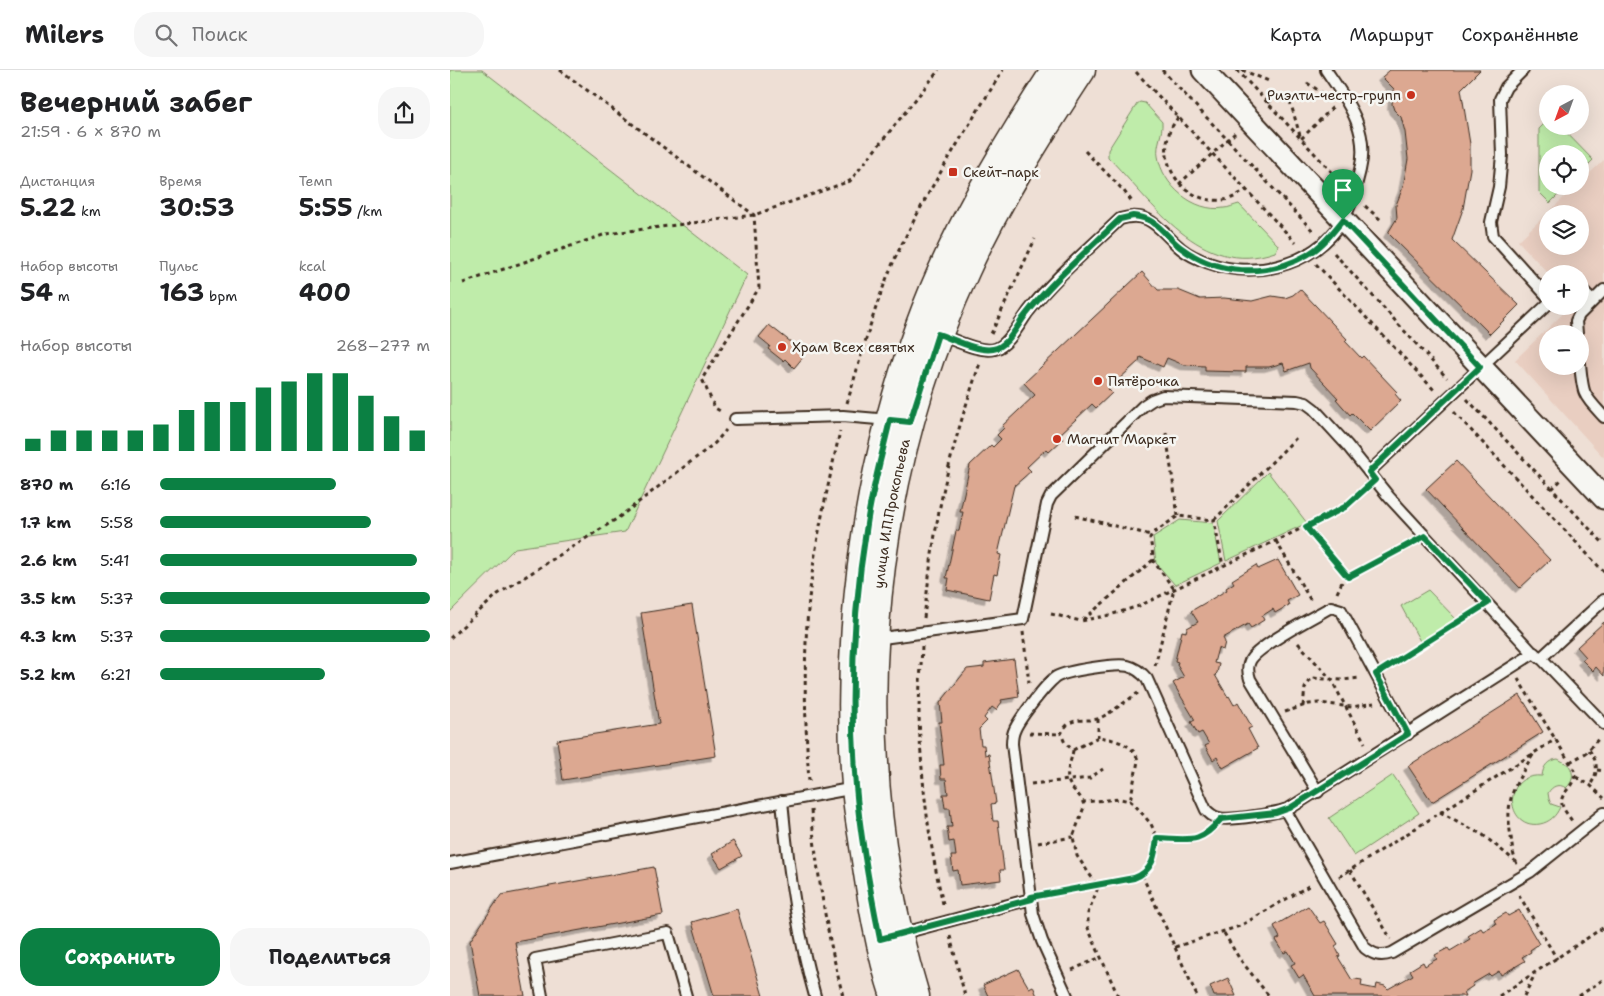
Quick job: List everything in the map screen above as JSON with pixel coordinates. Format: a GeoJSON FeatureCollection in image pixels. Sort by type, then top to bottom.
{"type":"FeatureCollection","features":[{"type":"Feature","properties":{"kind":"street","name":"улица И.П.Прокопьева"},"geometry":{"type":"LineString","coordinates":[[915,996],[871,894],[856,787],[852,722],[893,490],[900,421],[929,331],[947,260],[983,190],[1021,124],[1056,70]]}},
{"type":"Feature","properties":{"kind":"street","name":"улица И.П.Прокопьева"},"geometry":{"type":"LineString","coordinates":[[929,331],[965,270],[1000,200],[1041,131],[1081,70]]}},
{"type":"Feature","properties":{"kind":"street"},"geometry":{"type":"LineString","coordinates":[[1203,70],[1604,498]]}},
{"type":"Feature","properties":{"kind":"street","name":"улица И.П.Прокопьева"},"geometry":{"type":"LineString","coordinates":[[865,641],[873,715],[876,787],[884,857],[895,996]]}},
{"type":"Feature","properties":{"kind":"lane"},"geometry":{"type":"LineString","coordinates":[[929,331],[984,350],[1000,347],[1052,284],[1120,219],[1139,217],[1155,223],[1179,246],[1192,255],[1222,268],[1244,271],[1273,268],[1307,255],[1324,242],[1343,220],[1354,195],[1363,158],[1360,126],[1345,97],[1326,70]]}},
{"type":"Feature","properties":{"kind":"lane"},"geometry":{"type":"LineString","coordinates":[[1523,70],[1506,87],[1500,99],[1502,155],[1499,187],[1492,222],[1493,236],[1539,287]]}},
{"type":"Feature","properties":{"kind":"lane"},"geometry":{"type":"LineString","coordinates":[[1576,325],[1579,315],[1604,290]]}},
{"type":"Feature","properties":{"kind":"lane"},"geometry":{"type":"LineString","coordinates":[[1589,298],[1592,301]]}},
{"type":"Feature","properties":{"kind":"lane"},"geometry":{"type":"LineString","coordinates":[[1372,476],[1457,388],[1539,312]]}},
{"type":"Feature","properties":{"kind":"lane"},"geometry":{"type":"LineString","coordinates":[[1581,375],[1582,391],[1585,397],[1604,417]]}},
{"type":"Feature","properties":{"kind":"lane"},"geometry":{"type":"LineString","coordinates":[[865,641],[1023,619],[1050,496],[1143,406],[1157,398],[1163,396],[1297,401],[1306,403],[1314,409],[1425,536],[1604,724]]}},
{"type":"Feature","properties":{"kind":"lane"},"geometry":{"type":"LineString","coordinates":[[735,419],[843,416],[900,421]]}},
{"type":"Feature","properties":{"kind":"lane"},"geometry":{"type":"LineString","coordinates":[[1068,996],[1038,932],[1031,898],[1012,744],[1014,732],[1052,681],[1062,674],[1117,665],[1129,666],[1142,674],[1150,685],[1206,810],[1211,815],[1221,819],[1268,814],[1284,810],[1318,792],[1511,668],[1538,656],[1604,600]]}},
{"type":"Feature","properties":{"kind":"lane"},"geometry":{"type":"LineString","coordinates":[[1318,792],[1250,679],[1248,668],[1254,655],[1288,633],[1331,607],[1341,610],[1408,734]]}},
{"type":"Feature","properties":{"kind":"lane"},"geometry":{"type":"LineString","coordinates":[[450,863],[856,787]]}},
{"type":"Feature","properties":{"kind":"lane"},"geometry":{"type":"LineString","coordinates":[[782,801],[792,888],[801,938],[815,996]]}},
{"type":"Feature","properties":{"kind":"lane"},"geometry":{"type":"LineString","coordinates":[[1284,810],[1365,948],[1380,956],[1398,950],[1525,875],[1604,813]]}},
{"type":"Feature","properties":{"kind":"lane"},"geometry":{"type":"LineString","coordinates":[[890,937],[1031,898]]}},
{"type":"Feature","properties":{"kind":"lane"},"geometry":{"type":"LineString","coordinates":[[542,996],[535,959],[668,933],[686,996]]}},
{"type":"Feature","properties":{"kind":"path"},"geometry":{"type":"LineString","coordinates":[[450,638],[498,594],[626,512],[715,444],[735,419],[715,408],[702,379],[759,288],[754,215],[560,70]]}},
{"type":"Feature","properties":{"kind":"path"},"geometry":{"type":"LineString","coordinates":[[463,283],[606,234],[754,215],[850,181],[939,70]]}},
{"type":"Feature","properties":{"kind":"path"},"geometry":{"type":"LineString","coordinates":[[846,406],[876,308],[900,249],[943,168],[1003,70]]}},
{"type":"Feature","properties":{"kind":"path"},"geometry":{"type":"LineString","coordinates":[[1162,70],[1604,544]]}},
{"type":"Feature","properties":{"kind":"path"},"geometry":{"type":"LineString","coordinates":[[1237,70],[1354,195],[1381,220]]}},
{"type":"Feature","properties":{"kind":"path"},"geometry":{"type":"LineString","coordinates":[[1242,70],[1271,82]]}},
{"type":"Feature","properties":{"kind":"path"},"geometry":{"type":"LineString","coordinates":[[1136,72],[1307,255]]}},
{"type":"Feature","properties":{"kind":"path"},"geometry":{"type":"LineString","coordinates":[[1180,184],[1276,95]]}},
{"type":"Feature","properties":{"kind":"path"},"geometry":{"type":"LineString","coordinates":[[1301,138],[1345,97]]}},
{"type":"Feature","properties":{"kind":"path"},"geometry":{"type":"LineString","coordinates":[[1290,101],[1301,138]]}},
{"type":"Feature","properties":{"kind":"path"},"geometry":{"type":"LineString","coordinates":[[1178,117],[1169,133],[1166,151],[1170,169],[1180,184],[1194,195],[1212,200],[1230,199],[1246,190]]}},
{"type":"Feature","properties":{"kind":"path"},"geometry":{"type":"LineString","coordinates":[[1085,151],[1133,202],[1139,217]]}},
{"type":"Feature","properties":{"kind":"path"},"geometry":{"type":"LineString","coordinates":[[988,340],[1035,239]]}},
{"type":"Feature","properties":{"kind":"path"},"geometry":{"type":"LineString","coordinates":[[923,622],[943,492],[964,410],[980,360]]}},
{"type":"Feature","properties":{"kind":"path"},"geometry":{"type":"LineString","coordinates":[[809,784],[805,662],[809,599],[819,526],[840,429]]}},
{"type":"Feature","properties":{"kind":"path"},"geometry":{"type":"LineString","coordinates":[[1166,433],[1178,516]]}},
{"type":"Feature","properties":{"kind":"path"},"geometry":{"type":"LineString","coordinates":[[1214,520],[1298,436]]}},
{"type":"Feature","properties":{"kind":"path"},"geometry":{"type":"LineString","coordinates":[[1051,614],[1081,621],[1128,610],[1345,507],[1372,476]]}},
{"type":"Feature","properties":{"kind":"path"},"geometry":{"type":"LineString","coordinates":[[1075,516],[1151,535],[1178,516],[1214,520]]}},
{"type":"Feature","properties":{"kind":"path"},"geometry":{"type":"LineString","coordinates":[[1214,520],[1223,566]]}},
{"type":"Feature","properties":{"kind":"path"},"geometry":{"type":"LineString","coordinates":[[1306,527],[1348,577],[1425,536]]}},
{"type":"Feature","properties":{"kind":"path"},"geometry":{"type":"LineString","coordinates":[[1061,734],[1072,722],[1083,719],[1098,719],[1150,685],[1174,589],[1153,560],[1151,535]]}},
{"type":"Feature","properties":{"kind":"path"},"geometry":{"type":"LineString","coordinates":[[1276,541],[1319,614]]}},
{"type":"Feature","properties":{"kind":"path"},"geometry":{"type":"LineString","coordinates":[[1081,621],[1153,560]]}},
{"type":"Feature","properties":{"kind":"path"},"geometry":{"type":"LineString","coordinates":[[1303,706],[1305,688],[1310,680],[1314,678],[1354,679],[1376,674],[1488,603]]}},
{"type":"Feature","properties":{"kind":"path"},"geometry":{"type":"LineString","coordinates":[[1022,619],[1032,706]]}},
{"type":"Feature","properties":{"kind":"path"},"geometry":{"type":"LineString","coordinates":[[1288,633],[1331,679],[1373,756]]}},
{"type":"Feature","properties":{"kind":"path"},"geometry":{"type":"LineString","coordinates":[[922,644],[919,713],[922,766],[930,840],[945,914]]}},
{"type":"Feature","properties":{"kind":"path"},"geometry":{"type":"LineString","coordinates":[[1511,668],[1575,771],[1576,777],[1573,784],[1562,796],[1562,803],[1580,832]]}},
{"type":"Feature","properties":{"kind":"path"},"geometry":{"type":"LineString","coordinates":[[1273,717],[1303,706],[1319,703],[1346,707],[1390,700]]}},
{"type":"Feature","properties":{"kind":"path"},"geometry":{"type":"LineString","coordinates":[[1098,719],[1098,738]]}},
{"type":"Feature","properties":{"kind":"path"},"geometry":{"type":"LineString","coordinates":[[1014,732],[1061,734]]}},
{"type":"Feature","properties":{"kind":"path"},"geometry":{"type":"LineString","coordinates":[[1570,762],[1589,750],[1604,733]]}},
{"type":"Feature","properties":{"kind":"path"},"geometry":{"type":"LineString","coordinates":[[1061,734],[1065,743],[1073,750]]}},
{"type":"Feature","properties":{"kind":"path"},"geometry":{"type":"LineString","coordinates":[[1073,750],[1098,738],[1132,748],[1137,755],[1138,761],[1130,801]]}},
{"type":"Feature","properties":{"kind":"path"},"geometry":{"type":"LineString","coordinates":[[1175,947],[1224,933],[1240,926],[1350,870],[1556,739]]}},
{"type":"Feature","properties":{"kind":"path"},"geometry":{"type":"LineString","coordinates":[[1073,750],[1068,780],[1084,802],[1073,837],[1077,856],[1097,885],[1097,890],[1088,913],[1087,923],[1118,996]]}},
{"type":"Feature","properties":{"kind":"path"},"geometry":{"type":"LineString","coordinates":[[1589,750],[1595,759],[1597,770],[1590,785]]}},
{"type":"Feature","properties":{"kind":"path"},"geometry":{"type":"LineString","coordinates":[[1516,862],[1509,821],[1509,801],[1515,785],[1534,752]]}},
{"type":"Feature","properties":{"kind":"path"},"geometry":{"type":"LineString","coordinates":[[1018,786],[1090,778],[1104,769]]}},
{"type":"Feature","properties":{"kind":"path"},"geometry":{"type":"LineString","coordinates":[[1597,770],[1604,771]]}},
{"type":"Feature","properties":{"kind":"path"},"geometry":{"type":"LineString","coordinates":[[1576,777],[1590,785],[1604,798]]}},
{"type":"Feature","properties":{"kind":"path"},"geometry":{"type":"LineString","coordinates":[[1031,898],[1142,875],[1147,871],[1152,861],[1157,838],[1151,824],[1130,801],[1120,799],[1084,802]]}},
{"type":"Feature","properties":{"kind":"path"},"geometry":{"type":"LineString","coordinates":[[810,802],[816,861],[826,920],[843,996]]}},
{"type":"Feature","properties":{"kind":"path"},"geometry":{"type":"LineString","coordinates":[[1440,812],[1483,835],[1516,862],[1525,875]]}},
{"type":"Feature","properties":{"kind":"path"},"geometry":{"type":"LineString","coordinates":[[1157,838],[1195,840],[1211,831],[1221,819]]}},
{"type":"Feature","properties":{"kind":"path"},"geometry":{"type":"LineString","coordinates":[[1025,845],[1073,837]]}},
{"type":"Feature","properties":{"kind":"path"},"geometry":{"type":"LineString","coordinates":[[1350,870],[1398,950]]}},
{"type":"Feature","properties":{"kind":"path"},"geometry":{"type":"LineString","coordinates":[[1142,875],[1197,996]]}},
{"type":"Feature","properties":{"kind":"path"},"geometry":{"type":"LineString","coordinates":[[1512,882],[1557,959]]}},
{"type":"Feature","properties":{"kind":"path"},"geometry":{"type":"LineString","coordinates":[[1499,996],[1604,927]]}},
{"type":"Feature","properties":{"kind":"path"},"geometry":{"type":"LineString","coordinates":[[949,933],[965,996]]}},
{"type":"Feature","properties":{"kind":"path"},"geometry":{"type":"LineString","coordinates":[[1224,933],[1239,958],[1270,996]]}},
{"type":"Feature","properties":{"kind":"path"},"geometry":{"type":"LineString","coordinates":[[1058,976],[1101,957]]}},
{"type":"Feature","properties":{"kind":"path"},"geometry":{"type":"LineString","coordinates":[[1524,996],[1536,973]]}},
{"type":"Feature","properties":{"kind":"path"},"geometry":{"type":"LineString","coordinates":[[1579,996],[1604,979]]}},
{"type":"Feature","properties":{"kind":"shaded area"},"geometry":{"type":"Polygon","coordinates":[[[1604,160],[1604,458],[1515,360],[1539,337],[1539,375],[1589,375],[1589,325],[1551,325],[1562,315],[1589,315],[1589,265],[1541,265],[1518,241],[1539,221],[1539,255],[1589,255],[1589,205],[1556,205],[1567,195],[1589,195],[1589,174],[1604,160]]]}},
{"type":"Feature","properties":{"kind":"green space"},"geometry":{"type":"Polygon","coordinates":[[[450,70],[482,70],[747,275],[625,532],[515,548],[450,612],[450,70]]]}},
{"type":"Feature","properties":{"kind":"green space"},"geometry":{"type":"Polygon","coordinates":[[[1140,102],[1145,103],[1162,122],[1158,156],[1161,167],[1173,187],[1181,195],[1202,206],[1228,208],[1239,204],[1278,245],[1275,252],[1248,257],[1224,255],[1201,245],[1180,232],[1108,157],[1108,150],[1140,102]]]}},
{"type":"Feature","properties":{"kind":"green space"},"geometry":{"type":"Polygon","coordinates":[[[1539,135],[1569,135],[1578,145],[1539,145],[1539,135]]]}},
{"type":"Feature","properties":{"kind":"green space"},"geometry":{"type":"Polygon","coordinates":[[[1589,156],[1593,160],[1589,164],[1589,156]]]}},
{"type":"Feature","properties":{"kind":"green space"},"geometry":{"type":"Polygon","coordinates":[[[1542,195],[1558,195],[1550,203],[1542,195]]]}},
{"type":"Feature","properties":{"kind":"green space"},"geometry":{"type":"Polygon","coordinates":[[[1268,472],[1307,523],[1226,561],[1218,521],[1268,472]]]}},
{"type":"Feature","properties":{"kind":"green space"},"geometry":{"type":"Polygon","coordinates":[[[1180,520],[1213,523],[1221,563],[1175,585],[1156,563],[1153,537],[1180,520]]]}},
{"type":"Feature","properties":{"kind":"green space"},"geometry":{"type":"Polygon","coordinates":[[[1428,590],[1458,621],[1421,643],[1401,606],[1428,590]]]}},
{"type":"Feature","properties":{"kind":"green space"},"geometry":{"type":"Polygon","coordinates":[[[1558,759],[1569,765],[1572,771],[1571,783],[1566,788],[1556,786],[1548,793],[1551,804],[1560,807],[1555,816],[1547,822],[1540,824],[1528,823],[1520,818],[1514,810],[1512,801],[1514,791],[1519,783],[1529,777],[1542,776],[1547,764],[1558,759]]]}},
{"type":"Feature","properties":{"kind":"green space"},"geometry":{"type":"Polygon","coordinates":[[[1393,775],[1419,813],[1354,856],[1329,818],[1393,775]]]}},
{"type":"Feature","properties":{"kind":"building"},"geometry":{"type":"Polygon","coordinates":[[[1390,70],[1480,70],[1461,89],[1470,144],[1470,169],[1463,209],[1452,240],[1519,305],[1490,334],[1388,233],[1397,218],[1396,205],[1403,187],[1408,159],[1401,117],[1394,110],[1392,104],[1394,89],[1382,77],[1390,70]]]}},
{"type":"Feature","properties":{"kind":"building"},"geometry":{"type":"Polygon","coordinates":[[[1142,272],[1158,290],[1178,290],[1200,299],[1224,298],[1252,301],[1272,296],[1285,298],[1293,295],[1300,289],[1347,339],[1345,341],[1361,358],[1363,356],[1397,392],[1395,394],[1401,401],[1370,431],[1352,413],[1350,415],[1336,399],[1338,398],[1310,368],[1309,363],[1286,371],[1283,363],[1269,367],[1246,367],[1246,372],[1205,371],[1205,366],[1184,365],[1167,358],[1163,367],[1140,357],[1139,361],[1108,389],[1112,393],[1096,408],[1092,404],[1059,435],[1063,439],[1049,452],[1046,449],[1027,467],[1031,471],[1014,486],[998,554],[1001,555],[997,575],[994,574],[989,599],[947,590],[949,578],[946,578],[956,531],[959,531],[963,512],[960,512],[970,465],[991,445],[993,447],[1001,439],[997,435],[1004,428],[1002,426],[1035,395],[1024,383],[1142,272]]]}},
{"type":"Feature","properties":{"kind":"building","name":"Храм Всех святых"},"geometry":{"type":"Polygon","coordinates":[[[769,325],[796,346],[795,348],[804,356],[794,368],[785,359],[783,361],[768,349],[770,346],[759,337],[769,325]]]}},
{"type":"Feature","properties":{"kind":"building"},"geometry":{"type":"Polygon","coordinates":[[[1456,461],[1550,560],[1520,588],[1426,489],[1456,461]]]}},
{"type":"Feature","properties":{"kind":"building"},"geometry":{"type":"Polygon","coordinates":[[[1278,560],[1298,595],[1287,601],[1289,605],[1275,613],[1273,609],[1262,616],[1264,620],[1251,628],[1248,624],[1223,638],[1225,642],[1223,650],[1218,648],[1214,663],[1219,664],[1215,675],[1234,705],[1238,702],[1252,727],[1248,729],[1258,748],[1223,768],[1217,757],[1213,760],[1205,746],[1209,744],[1202,732],[1198,734],[1191,722],[1195,720],[1173,683],[1184,677],[1177,665],[1178,662],[1175,661],[1182,631],[1186,632],[1187,628],[1198,622],[1191,611],[1227,590],[1226,588],[1234,583],[1232,580],[1256,565],[1258,569],[1278,560]]]}},
{"type":"Feature","properties":{"kind":"building"},"geometry":{"type":"Polygon","coordinates":[[[692,605],[716,756],[563,780],[557,740],[659,724],[641,613],[692,605]]]}},
{"type":"Feature","properties":{"kind":"building"},"geometry":{"type":"Polygon","coordinates":[[[1604,622],[1604,676],[1596,667],[1593,671],[1582,660],[1586,657],[1577,647],[1604,622]]]}},
{"type":"Feature","properties":{"kind":"building"},"geometry":{"type":"Polygon","coordinates":[[[1014,659],[1019,697],[1001,700],[1002,702],[996,710],[992,707],[984,718],[987,721],[979,729],[981,745],[984,745],[985,755],[989,754],[996,803],[991,804],[993,821],[998,821],[1004,870],[1000,870],[1001,880],[960,885],[958,870],[953,871],[951,856],[956,856],[954,841],[949,842],[947,827],[952,827],[950,808],[945,808],[943,794],[948,794],[946,779],[941,779],[940,765],[944,765],[939,722],[942,722],[940,703],[967,669],[984,667],[984,663],[1014,659]]]}},
{"type":"Feature","properties":{"kind":"building"},"geometry":{"type":"Polygon","coordinates":[[[1520,695],[1543,732],[1432,802],[1408,766],[1520,695]]]}},
{"type":"Feature","properties":{"kind":"building"},"geometry":{"type":"Polygon","coordinates":[[[733,841],[742,856],[721,868],[712,854],[733,841]]]}},
{"type":"Feature","properties":{"kind":"building"},"geometry":{"type":"Polygon","coordinates":[[[654,867],[663,915],[515,942],[525,996],[480,996],[470,941],[501,895],[654,867]]]}},
{"type":"Feature","properties":{"kind":"building"},"geometry":{"type":"Polygon","coordinates":[[[1308,906],[1320,923],[1324,921],[1338,944],[1335,946],[1340,956],[1338,957],[1352,980],[1362,980],[1361,986],[1376,989],[1377,984],[1388,989],[1413,975],[1410,970],[1423,962],[1425,966],[1437,959],[1435,955],[1448,948],[1450,951],[1470,939],[1468,936],[1481,928],[1483,931],[1496,924],[1494,920],[1506,913],[1508,916],[1519,910],[1539,944],[1522,957],[1525,961],[1501,975],[1499,971],[1491,976],[1489,974],[1472,984],[1473,986],[1464,992],[1466,996],[1315,996],[1303,975],[1299,978],[1291,965],[1295,963],[1288,951],[1284,953],[1276,940],[1280,938],[1274,926],[1308,906]]]}},
{"type":"Feature","properties":{"kind":"building"},"geometry":{"type":"Polygon","coordinates":[[[737,909],[763,996],[714,996],[692,922],[737,909]]]}},
{"type":"Feature","properties":{"kind":"building"},"geometry":{"type":"Polygon","coordinates":[[[1018,969],[1029,988],[1033,986],[1037,996],[988,996],[983,985],[1018,969]]]}},
{"type":"Feature","properties":{"kind":"building"},"geometry":{"type":"Polygon","coordinates":[[[1228,978],[1236,996],[1214,996],[1210,986],[1228,978]]]}},
{"type":"Feature","properties":{"kind":"place","name":"Риэлти-честр-групп"},"geometry":{"type":"Point","coordinates":[1411,95]}},
{"type":"Feature","properties":{"kind":"place","name":"Скейт-парк"},"geometry":{"type":"Point","coordinates":[953,172]}},
{"type":"Feature","properties":{"kind":"place","name":"Храм Всех святых"},"geometry":{"type":"Point","coordinates":[782,347]}},
{"type":"Feature","properties":{"kind":"place","name":"Пятёрочка"},"geometry":{"type":"Point","coordinates":[1098,381]}},
{"type":"Feature","properties":{"kind":"place","name":"Магнит Маркет"},"geometry":{"type":"Point","coordinates":[1057,439]}},
{"type":"Feature","properties":{"kind":"route"},"geometry":{"type":"LineString","coordinates":[[1126,217],[1139,217],[1155,223],[1179,246],[1199,259],[1222,268],[1244,271],[1273,268],[1307,255],[1324,242],[1343,220],[1480,367],[1369,472],[1375,480],[1355,499],[1345,507],[1306,527],[1348,577],[1425,536],[1488,603],[1376,674],[1408,734],[1290,808],[1276,813],[1221,819],[1211,831],[1195,840],[1157,838],[1152,861],[1147,871],[1142,875],[1031,897],[1032,899],[880,939],[871,894],[856,787],[852,722],[858,586],[867,522],[890,420],[910,422],[938,334],[984,350],[1000,347],[1052,284],[1120,219],[1126,217]]}}]}
